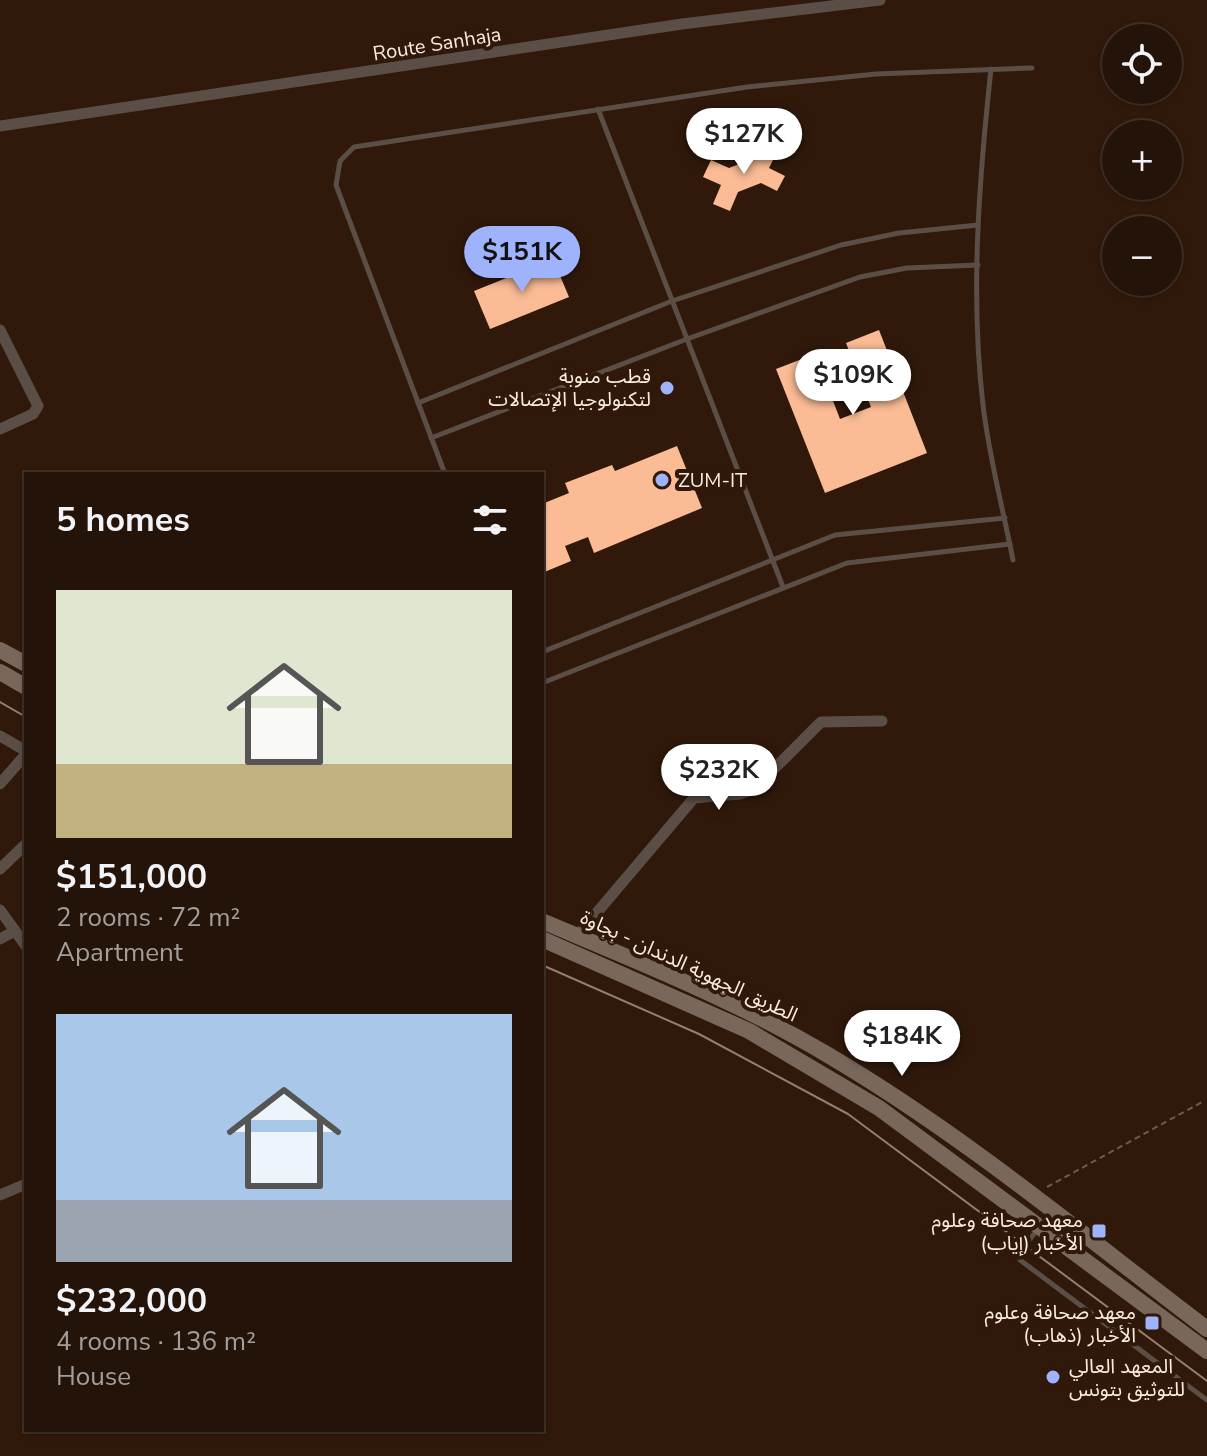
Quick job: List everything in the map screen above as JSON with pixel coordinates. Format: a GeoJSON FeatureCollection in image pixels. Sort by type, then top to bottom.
{"type":"FeatureCollection","features":[{"type":"Feature","properties":{"kind":"main road"},"geometry":{"type":"LineString","coordinates":[[0,650],[24,663]]}},
{"type":"Feature","properties":{"kind":"main road"},"geometry":{"type":"LineString","coordinates":[[0,672],[24,686]]}},
{"type":"Feature","properties":{"kind":"main road","name":"الطريق الجهوية الدندان - بجاوة"},"geometry":{"type":"LineString","coordinates":[[544,922],[683,981],[827,1054],[950,1135],[1207,1329]]}},
{"type":"Feature","properties":{"kind":"main road","name":"الطريق الجهوية الدندان - بجاوة"},"geometry":{"type":"LineString","coordinates":[[544,940],[681,998],[818,1070],[939,1150],[1207,1351]]}},
{"type":"Feature","properties":{"kind":"main road"},"geometry":{"type":"LineString","coordinates":[[1056,1238],[1069,1223]]}},
{"type":"Feature","properties":{"kind":"street","name":"Route Sanhaja"},"geometry":{"type":"LineString","coordinates":[[0,126],[682,24],[880,0]]}},
{"type":"Feature","properties":{"kind":"street"},"geometry":{"type":"LineString","coordinates":[[0,330],[38,406],[33,414],[0,429]]}},
{"type":"Feature","properties":{"kind":"street"},"geometry":{"type":"LineString","coordinates":[[577,936],[694,798],[740,794],[754,789],[821,722],[882,721]]}},
{"type":"Feature","properties":{"kind":"street"},"geometry":{"type":"LineString","coordinates":[[0,736],[24,751]]}},
{"type":"Feature","properties":{"kind":"street"},"geometry":{"type":"LineString","coordinates":[[0,784],[24,754]]}},
{"type":"Feature","properties":{"kind":"street"},"geometry":{"type":"LineString","coordinates":[[0,869],[24,846]]}},
{"type":"Feature","properties":{"kind":"street"},"geometry":{"type":"LineString","coordinates":[[0,910],[24,943]]}},
{"type":"Feature","properties":{"kind":"street"},"geometry":{"type":"LineString","coordinates":[[0,939],[15,931]]}},
{"type":"Feature","properties":{"kind":"street"},"geometry":{"type":"LineString","coordinates":[[0,1195],[24,1185]]}},
{"type":"Feature","properties":{"kind":"lane"},"geometry":{"type":"LineString","coordinates":[[444,472],[336,185],[340,161],[354,147],[747,87],[876,74],[1032,68]]}},
{"type":"Feature","properties":{"kind":"lane"},"geometry":{"type":"LineString","coordinates":[[991,69],[978,225],[983,407],[1013,560]]}},
{"type":"Feature","properties":{"kind":"lane"},"geometry":{"type":"LineString","coordinates":[[598,109],[783,587]]}},
{"type":"Feature","properties":{"kind":"lane"},"geometry":{"type":"LineString","coordinates":[[418,403],[672,301],[841,245],[899,233],[978,225]]}},
{"type":"Feature","properties":{"kind":"lane"},"geometry":{"type":"LineString","coordinates":[[431,438],[687,339],[860,277],[907,268],[978,265]]}},
{"type":"Feature","properties":{"kind":"lane"},"geometry":{"type":"LineString","coordinates":[[544,651],[835,535],[860,530],[1005,518]]}},
{"type":"Feature","properties":{"kind":"lane"},"geometry":{"type":"LineString","coordinates":[[544,682],[847,563],[1010,544]]}},
{"type":"Feature","properties":{"kind":"lane"},"geometry":{"type":"LineString","coordinates":[[1039,1226],[1019,1253],[1020,1260],[1207,1400]]}},
{"type":"Feature","properties":{"kind":"path"},"geometry":{"type":"LineString","coordinates":[[1031,1196],[1204,1101]]}},
{"type":"Feature","properties":{"kind":"building"},"geometry":{"type":"Polygon","coordinates":[[[760,144],[777,152],[769,168],[785,176],[777,191],[761,183],[738,192],[730,211],[713,204],[721,185],[703,177],[711,160],[729,168],[752,159],[760,144]]]}},
{"type":"Feature","properties":{"kind":"building"},"geometry":{"type":"Polygon","coordinates":[[[553,259],[569,297],[490,329],[474,291],[553,259]]]}},
{"type":"Feature","properties":{"kind":"building"},"geometry":{"type":"Polygon","coordinates":[[[879,330],[927,453],[825,493],[776,369],[815,354],[840,419],[871,407],[846,343],[879,330]]]}},
{"type":"Feature","properties":{"kind":"building"},"geometry":{"type":"Polygon","coordinates":[[[677,446],[702,508],[594,553],[588,537],[565,546],[571,561],[544,572],[544,503],[569,493],[565,483],[612,465],[615,471],[677,446]]]}},
{"type":"Feature","properties":{"kind":"tram line"},"geometry":{"type":"LineString","coordinates":[[0,702],[24,716]]}},
{"type":"Feature","properties":{"kind":"tram line"},"geometry":{"type":"LineString","coordinates":[[544,966],[699,1034],[848,1114],[1207,1381]]}},
{"type":"Feature","properties":{"kind":"place","name":"قطب منوبة لتكنولوجيا الإتصالات"},"geometry":{"type":"Point","coordinates":[667,388]}},
{"type":"Feature","properties":{"kind":"place","name":"ZUM-IT"},"geometry":{"type":"Point","coordinates":[662,480]}},
{"type":"Feature","properties":{"kind":"place","name":"معهد صحافة وعلوم الأخبار (إياب)"},"geometry":{"type":"Point","coordinates":[1099,1231]}},
{"type":"Feature","properties":{"kind":"place","name":"معهد صحافة وعلوم الأخبار (ذهاب)"},"geometry":{"type":"Point","coordinates":[1152,1323]}},
{"type":"Feature","properties":{"kind":"place","name":"المعهد العالي للتوثيق بتونس"},"geometry":{"type":"Point","coordinates":[1053,1377]}}]}
